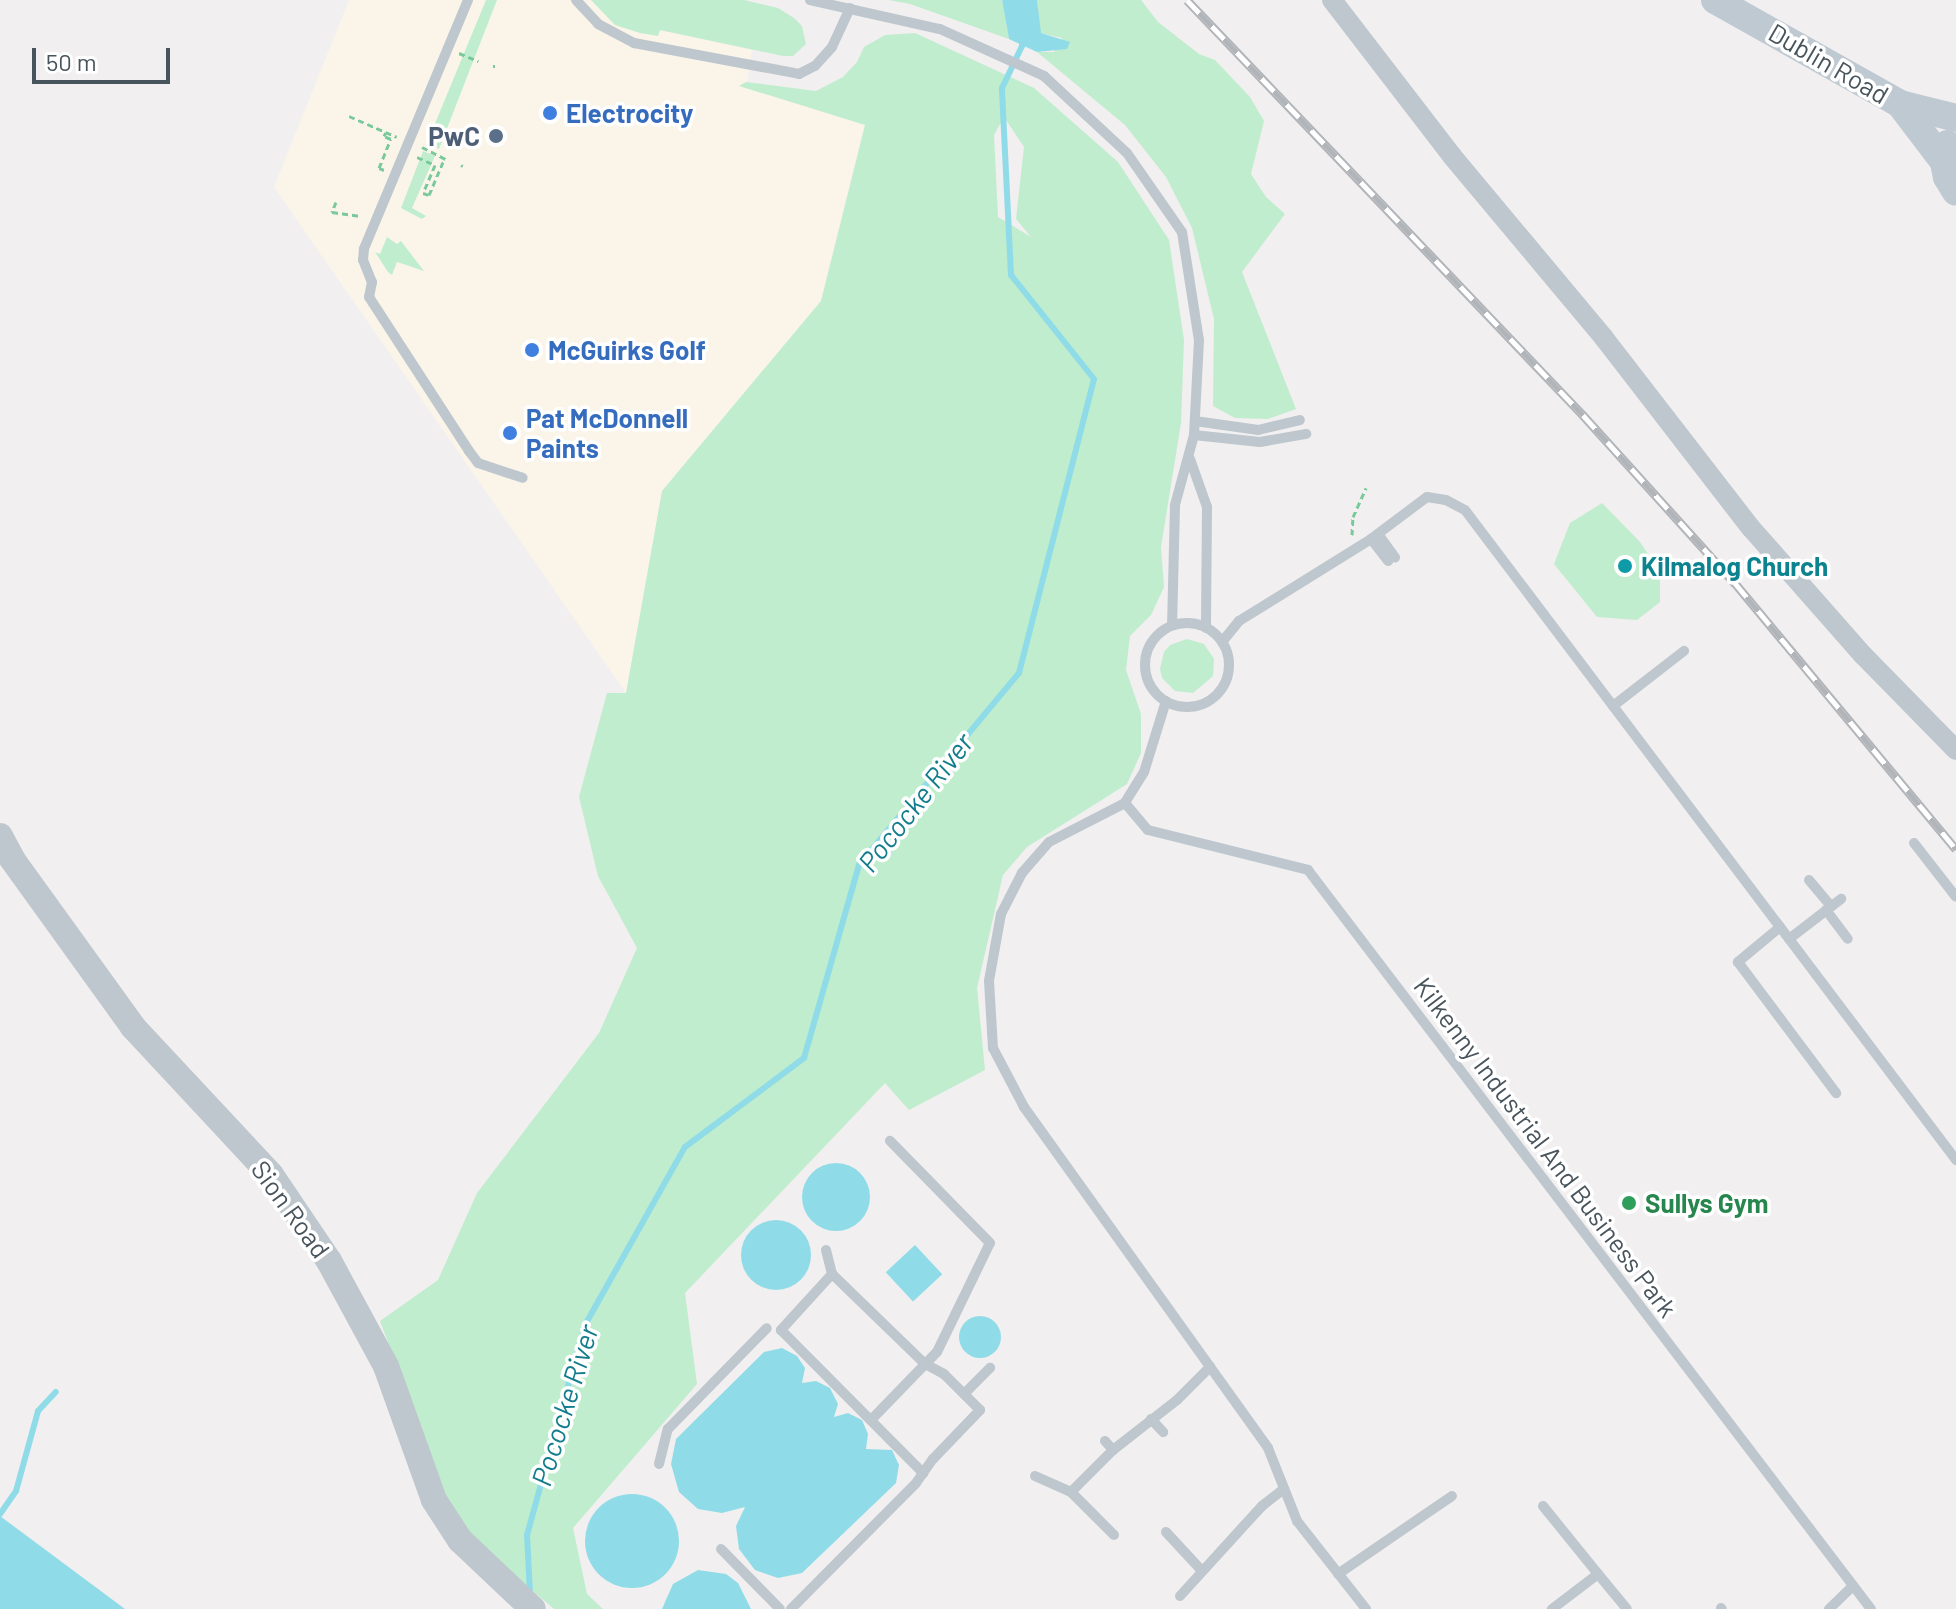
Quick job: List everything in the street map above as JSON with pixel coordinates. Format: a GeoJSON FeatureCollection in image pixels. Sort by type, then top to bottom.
{"type":"FeatureCollection","features":[{"type":"Feature","properties":{"kind":"main road","name":"Dublin Road"},"geometry":{"type":"LineString","coordinates":[[1715,0],[1900,104]]}},
{"type":"Feature","properties":{"kind":"main road"},"geometry":{"type":"LineString","coordinates":[[1900,104],[1956,118]]}},
{"type":"Feature","properties":{"kind":"main road"},"geometry":{"type":"LineString","coordinates":[[1900,104],[1944,162]]}},
{"type":"Feature","properties":{"kind":"main road"},"geometry":{"type":"LineString","coordinates":[[1956,129],[1946,146],[1944,162],[1947,177],[1956,192]]}},
{"type":"Feature","properties":{"kind":"street"},"geometry":{"type":"LineString","coordinates":[[1332,0],[1452,156],[1604,338],[1751,528],[1863,655],[1956,750]]}},
{"type":"Feature","properties":{"kind":"street","name":"Sion Road"},"geometry":{"type":"LineString","coordinates":[[0,836],[12,859],[133,1027],[271,1175],[329,1261],[386,1366],[434,1500],[460,1540],[524,1600]]}},
{"type":"Feature","properties":{"kind":"lane"},"geometry":{"type":"LineString","coordinates":[[468,0],[363,253],[372,282],[369,297],[478,463],[523,478]]}},
{"type":"Feature","properties":{"kind":"lane"},"geometry":{"type":"LineString","coordinates":[[576,0],[598,24],[634,43],[799,74],[815,66],[832,47],[850,8]]}},
{"type":"Feature","properties":{"kind":"lane"},"geometry":{"type":"LineString","coordinates":[[810,0],[940,29],[1044,76],[1127,153],[1182,232],[1199,340],[1194,435],[1190,459],[1175,505],[1172,625]]}},
{"type":"Feature","properties":{"kind":"lane"},"geometry":{"type":"LineString","coordinates":[[1195,421],[1258,430],[1300,420]]}},
{"type":"Feature","properties":{"kind":"lane"},"geometry":{"type":"LineString","coordinates":[[1194,435],[1260,442],[1306,434]]}},
{"type":"Feature","properties":{"kind":"lane"},"geometry":{"type":"LineString","coordinates":[[1190,459],[1207,507],[1206,628]]}},
{"type":"Feature","properties":{"kind":"lane"},"geometry":{"type":"LineString","coordinates":[[1222,642],[1239,621],[1374,536],[1427,497],[1446,500],[1465,510],[1956,1160]]}},
{"type":"Feature","properties":{"kind":"lane"},"geometry":{"type":"LineString","coordinates":[[1374,536],[1392,559]]}},
{"type":"Feature","properties":{"kind":"lane"},"geometry":{"type":"LineString","coordinates":[[1184,623],[1206,628],[1222,642],[1229,668],[1218,693],[1193,706],[1166,701],[1148,681],[1146,655],[1160,632],[1172,625],[1184,623]]}},
{"type":"Feature","properties":{"kind":"lane"},"geometry":{"type":"LineString","coordinates":[[1613,706],[1684,651]]}},
{"type":"Feature","properties":{"kind":"lane"},"geometry":{"type":"LineString","coordinates":[[1166,701],[1144,772],[1125,803],[1049,842],[1022,873],[1001,914],[989,981],[993,1048],[1024,1107],[1268,1448],[1297,1521],[1366,1609]]}},
{"type":"Feature","properties":{"kind":"lane","name":"Kilkenny Industrial And Business Park"},"geometry":{"type":"LineString","coordinates":[[1125,803],[1148,830],[1308,870],[1871,1609]]}},
{"type":"Feature","properties":{"kind":"lane"},"geometry":{"type":"LineString","coordinates":[[1914,843],[1956,897]]}},
{"type":"Feature","properties":{"kind":"lane"},"geometry":{"type":"LineString","coordinates":[[1809,880],[1848,939]]}},
{"type":"Feature","properties":{"kind":"lane"},"geometry":{"type":"LineString","coordinates":[[1789,939],[1841,899]]}},
{"type":"Feature","properties":{"kind":"lane"},"geometry":{"type":"LineString","coordinates":[[1780,927],[1738,962],[1836,1093]]}},
{"type":"Feature","properties":{"kind":"lane"},"geometry":{"type":"LineString","coordinates":[[871,1420],[937,1352],[990,1243],[890,1141]]}},
{"type":"Feature","properties":{"kind":"lane"},"geometry":{"type":"LineString","coordinates":[[791,1609],[980,1410],[944,1374],[925,1364],[832,1274],[826,1250]]}},
{"type":"Feature","properties":{"kind":"lane"},"geometry":{"type":"LineString","coordinates":[[781,1330],[832,1274]]}},
{"type":"Feature","properties":{"kind":"lane"},"geometry":{"type":"LineString","coordinates":[[659,1464],[668,1429],[764,1324],[781,1330],[923,1473]]}},
{"type":"Feature","properties":{"kind":"lane"},"geometry":{"type":"LineString","coordinates":[[1071,1492],[1113,1450],[1177,1400],[1210,1367]]}},
{"type":"Feature","properties":{"kind":"lane"},"geometry":{"type":"LineString","coordinates":[[964,1394],[990,1368]]}},
{"type":"Feature","properties":{"kind":"lane"},"geometry":{"type":"LineString","coordinates":[[1151,1419],[1163,1432]]}},
{"type":"Feature","properties":{"kind":"lane"},"geometry":{"type":"LineString","coordinates":[[1105,1441],[1113,1450]]}},
{"type":"Feature","properties":{"kind":"lane"},"geometry":{"type":"LineString","coordinates":[[1035,1476],[1071,1492],[1114,1535]]}},
{"type":"Feature","properties":{"kind":"lane"},"geometry":{"type":"LineString","coordinates":[[1180,1596],[1262,1506],[1284,1489]]}},
{"type":"Feature","properties":{"kind":"lane"},"geometry":{"type":"LineString","coordinates":[[1338,1574],[1452,1496]]}},
{"type":"Feature","properties":{"kind":"lane"},"geometry":{"type":"LineString","coordinates":[[1543,1506],[1627,1609]]}},
{"type":"Feature","properties":{"kind":"lane"},"geometry":{"type":"LineString","coordinates":[[1166,1532],[1202,1571]]}},
{"type":"Feature","properties":{"kind":"lane"},"geometry":{"type":"LineString","coordinates":[[721,1549],[780,1609]]}},
{"type":"Feature","properties":{"kind":"lane"},"geometry":{"type":"LineString","coordinates":[[1552,1609],[1598,1574]]}},
{"type":"Feature","properties":{"kind":"lane"},"geometry":{"type":"LineString","coordinates":[[1829,1609],[1853,1586]]}},
{"type":"Feature","properties":{"kind":"path"},"geometry":{"type":"LineString","coordinates":[[462,54],[478,61]]}},
{"type":"Feature","properties":{"kind":"path"},"geometry":{"type":"LineString","coordinates":[[349,116],[394,135]]}},
{"type":"Feature","properties":{"kind":"path"},"geometry":{"type":"LineString","coordinates":[[380,166],[391,139],[384,136],[386,132]]}},
{"type":"Feature","properties":{"kind":"path"},"geometry":{"type":"LineString","coordinates":[[417,157],[435,165],[423,193],[429,195],[447,161],[445,157],[418,145]]}},
{"type":"Feature","properties":{"kind":"path"},"geometry":{"type":"LineString","coordinates":[[336,202],[332,212],[361,216],[374,225]]}},
{"type":"Feature","properties":{"kind":"path"},"geometry":{"type":"LineString","coordinates":[[1353,539],[1353,517],[1366,488]]}},
{"type":"Feature","properties":{"kind":"shaded area"},"geometry":{"type":"Polygon","coordinates":[[[349,0],[591,0],[620,27],[658,36],[659,30],[752,50],[746,88],[865,124],[821,301],[662,491],[626,693],[274,187],[349,0]]]}},
{"type":"Feature","properties":{"kind":"green space"},"geometry":{"type":"Polygon","coordinates":[[[486,0],[497,0],[439,149],[427,143],[486,0]]]}},
{"type":"Feature","properties":{"kind":"green space"},"geometry":{"type":"Polygon","coordinates":[[[591,0],[744,0],[778,8],[794,18],[802,26],[806,44],[793,56],[783,56],[660,30],[658,36],[640,33],[615,25],[591,0]]]}},
{"type":"Feature","properties":{"kind":"green space"},"geometry":{"type":"Polygon","coordinates":[[[889,0],[1002,0],[1009,39],[910,4],[889,0]]]}},
{"type":"Feature","properties":{"kind":"green space"},"geometry":{"type":"Polygon","coordinates":[[[1037,0],[1141,0],[1158,22],[1199,54],[1215,60],[1250,97],[1264,121],[1251,174],[1266,197],[1285,214],[1242,272],[1296,409],[1268,419],[1235,418],[1213,406],[1214,319],[1192,228],[1166,177],[1125,125],[1037,52],[1054,52],[1062,38],[1040,33],[1037,0]]]}},
{"type":"Feature","properties":{"kind":"green space"},"geometry":{"type":"Polygon","coordinates":[[[915,33],[1034,88],[1118,162],[1169,240],[1184,340],[1181,423],[1161,547],[1164,587],[1151,615],[1130,636],[1126,670],[1141,714],[1141,753],[1127,784],[1027,847],[1003,875],[977,988],[985,1070],[909,1110],[885,1083],[685,1293],[697,1384],[573,1528],[587,1594],[603,1609],[554,1609],[469,1536],[445,1493],[380,1321],[438,1280],[477,1193],[599,1033],[637,948],[598,876],[579,797],[607,693],[626,693],[662,491],[821,301],[865,125],[739,86],[746,82],[816,91],[843,77],[857,62],[864,47],[885,35],[915,33]],[[1004,117],[994,135],[998,217],[1031,237],[1016,219],[1024,147],[1004,117]]]}},
{"type":"Feature","properties":{"kind":"green space"},"geometry":{"type":"Polygon","coordinates":[[[423,151],[435,156],[412,208],[426,216],[422,219],[401,208],[423,151]]]}},
{"type":"Feature","properties":{"kind":"green space"},"geometry":{"type":"Polygon","coordinates":[[[387,237],[397,244],[401,241],[424,271],[397,262],[392,275],[388,272],[375,252],[380,254],[387,237]]]}},
{"type":"Feature","properties":{"kind":"green space"},"geometry":{"type":"Polygon","coordinates":[[[1602,503],[1640,542],[1660,572],[1660,602],[1637,620],[1597,617],[1554,564],[1570,523],[1602,503]]]}},
{"type":"Feature","properties":{"kind":"green space"},"geometry":{"type":"Polygon","coordinates":[[[1187,639],[1204,644],[1214,659],[1213,676],[1193,693],[1175,691],[1162,678],[1160,669],[1164,652],[1170,645],[1187,639]]]}},
{"type":"Feature","properties":{"kind":"water"},"geometry":{"type":"Polygon","coordinates":[[[1002,0],[1037,0],[1041,33],[1070,42],[1067,49],[1037,52],[1009,39],[1002,0]]]}},
{"type":"Feature","properties":{"kind":"water"},"geometry":{"type":"Polygon","coordinates":[[[843,1163],[864,1178],[870,1197],[868,1210],[860,1221],[843,1231],[829,1231],[812,1221],[804,1210],[802,1190],[812,1173],[823,1165],[843,1163]]]}},
{"type":"Feature","properties":{"kind":"water"},"geometry":{"type":"Polygon","coordinates":[[[769,1220],[783,1220],[805,1235],[811,1255],[809,1268],[801,1280],[783,1290],[769,1290],[747,1275],[741,1262],[741,1248],[756,1226],[769,1220]]]}},
{"type":"Feature","properties":{"kind":"water"},"geometry":{"type":"Polygon","coordinates":[[[915,1245],[942,1274],[913,1302],[886,1272],[915,1245]]]}},
{"type":"Feature","properties":{"kind":"water"},"geometry":{"type":"Polygon","coordinates":[[[980,1316],[995,1322],[1001,1337],[995,1352],[980,1358],[965,1352],[959,1337],[965,1322],[980,1316]]]}},
{"type":"Feature","properties":{"kind":"water"},"geometry":{"type":"Polygon","coordinates":[[[782,1348],[797,1356],[805,1368],[802,1383],[816,1381],[830,1388],[838,1404],[834,1417],[848,1413],[862,1420],[868,1434],[866,1449],[892,1450],[899,1465],[896,1483],[802,1573],[778,1578],[755,1570],[739,1549],[736,1526],[745,1507],[722,1513],[698,1509],[679,1492],[671,1464],[676,1439],[764,1352],[782,1348]]]}},
{"type":"Feature","properties":{"kind":"water"},"geometry":{"type":"Polygon","coordinates":[[[632,1494],[650,1498],[665,1508],[675,1523],[679,1541],[675,1559],[665,1574],[650,1584],[632,1588],[614,1584],[599,1574],[589,1559],[585,1541],[589,1523],[599,1508],[614,1498],[632,1494]]]}},
{"type":"Feature","properties":{"kind":"water"},"geometry":{"type":"Polygon","coordinates":[[[0,1516],[125,1609],[0,1609],[0,1516]]]}},
{"type":"Feature","properties":{"kind":"water"},"geometry":{"type":"Polygon","coordinates":[[[698,1570],[726,1574],[738,1583],[751,1609],[662,1609],[673,1584],[698,1570]]]}},
{"type":"Feature","properties":{"kind":"waterway","name":"Pococke River"},"geometry":{"type":"LineString","coordinates":[[530,1594],[527,1535],[585,1325],[685,1147],[804,1058],[859,865],[1019,673],[1094,379],[1011,275],[1002,88],[1022,46],[1022,39]]}},
{"type":"Feature","properties":{"kind":"waterway"},"geometry":{"type":"LineString","coordinates":[[0,1514],[16,1491],[38,1411],[56,1392]]}},
{"type":"Feature","properties":{"kind":"railway"},"geometry":{"type":"LineString","coordinates":[[1187,0],[1583,415],[1735,583],[1956,849]]}},
{"type":"Feature","properties":{"kind":"place","name":"Electrocity"},"geometry":{"type":"Point","coordinates":[550,113]}},
{"type":"Feature","properties":{"kind":"place","name":"PwC"},"geometry":{"type":"Point","coordinates":[496,136]}},
{"type":"Feature","properties":{"kind":"place","name":"McGuirks Golf"},"geometry":{"type":"Point","coordinates":[532,350]}},
{"type":"Feature","properties":{"kind":"place","name":"Pat McDonnell Paints"},"geometry":{"type":"Point","coordinates":[510,433]}},
{"type":"Feature","properties":{"kind":"place","name":"Kilmalog Church"},"geometry":{"type":"Point","coordinates":[1625,566]}},
{"type":"Feature","properties":{"kind":"place","name":"Sullys Gym"},"geometry":{"type":"Point","coordinates":[1629,1203]}}]}
